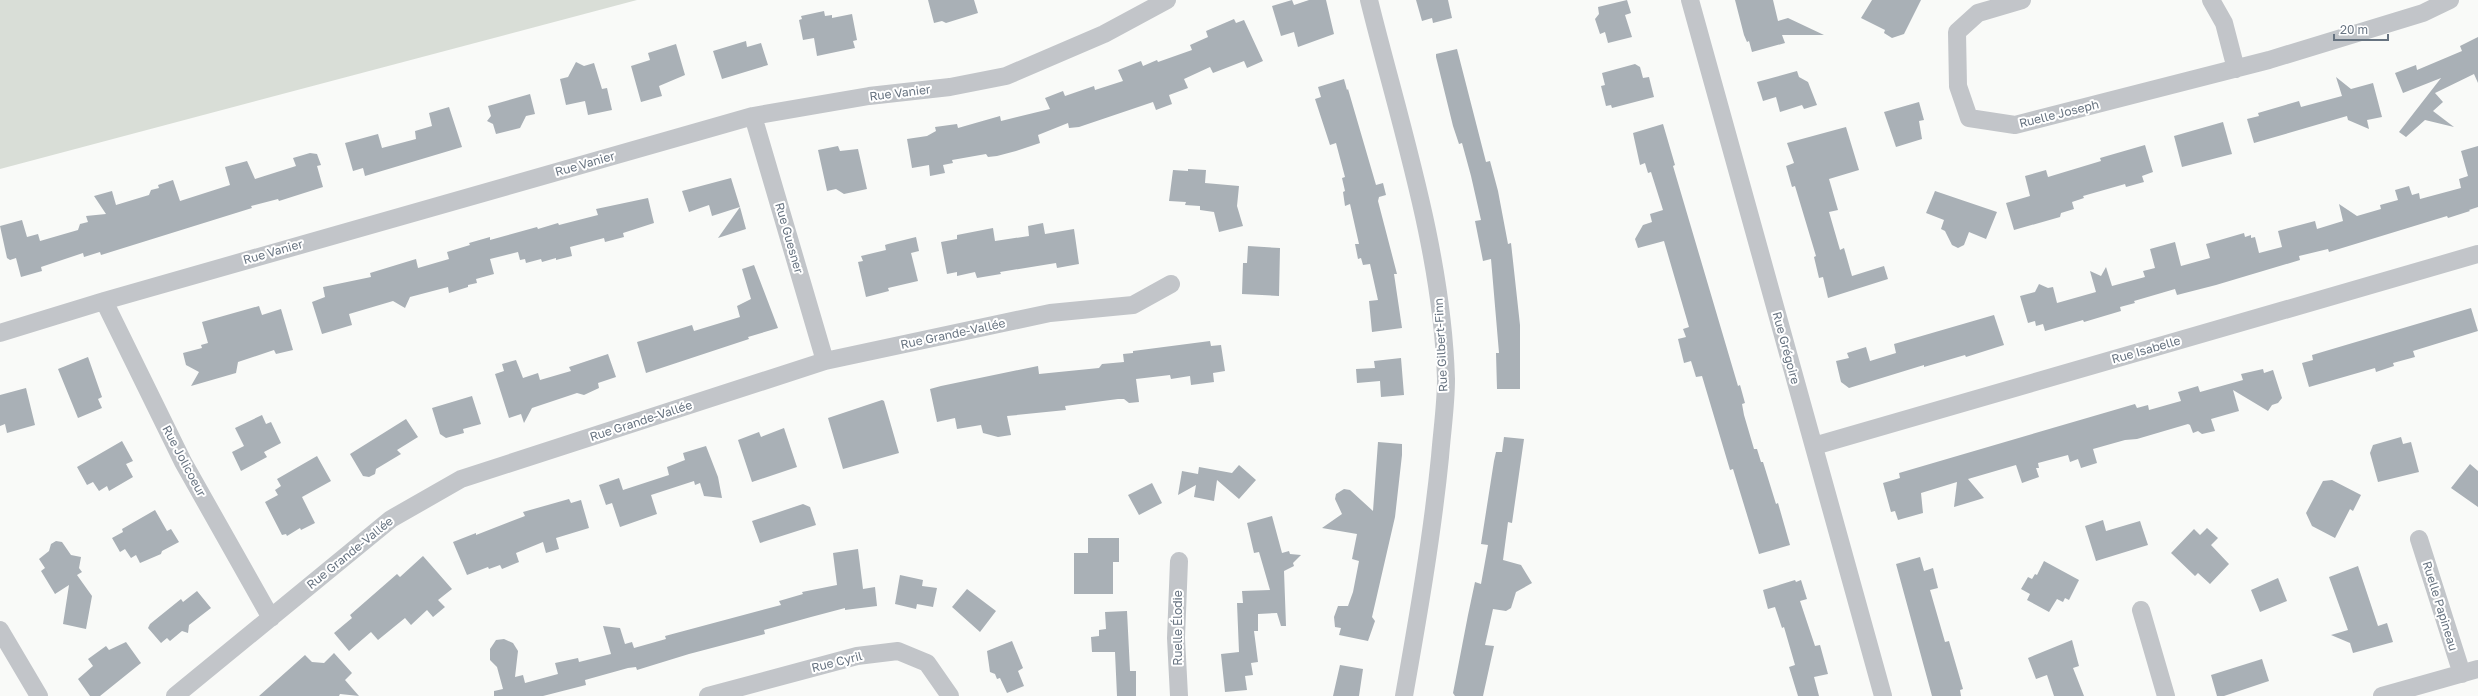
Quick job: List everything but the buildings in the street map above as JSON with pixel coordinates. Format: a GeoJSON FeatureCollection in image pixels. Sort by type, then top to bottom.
{"type":"FeatureCollection","features":[{"type":"Feature","properties":{"kind":"street","name":"Rue Vanier"},"geometry":{"type":"LineString","coordinates":[[0,333],[104,301],[753,116],[869,96],[950,87],[1006,76],[1104,34],[1167,0]]}},
{"type":"Feature","properties":{"kind":"street","name":"Rue Gilbert-Finn"},"geometry":{"type":"LineString","coordinates":[[1369,0],[1423,210],[1441,309],[1446,381],[1437,488],[1429,550],[1404,696]]}},
{"type":"Feature","properties":{"kind":"street","name":"Rue Grégoire"},"geometry":{"type":"LineString","coordinates":[[1690,0],[1883,696]]}},
{"type":"Feature","properties":{"kind":"street","name":"Ruelle Joseph"},"geometry":{"type":"LineString","coordinates":[[2022,0],[1978,12],[1957,32],[1958,86],[1969,118],[2015,125],[2236,69],[2423,12],[2450,0]]}},
{"type":"Feature","properties":{"kind":"street"},"geometry":{"type":"LineString","coordinates":[[2211,0],[2224,23],[2236,69]]}},
{"type":"Feature","properties":{"kind":"street","name":"Rue Guesner"},"geometry":{"type":"LineString","coordinates":[[753,116],[825,361]]}},
{"type":"Feature","properties":{"kind":"street","name":"Rue Isabelle"},"geometry":{"type":"LineString","coordinates":[[1814,446],[2478,254]]}},
{"type":"Feature","properties":{"kind":"street","name":"Rue Grande-Vallée"},"geometry":{"type":"LineString","coordinates":[[175,696],[391,519],[461,479],[825,361],[1050,313],[1133,305],[1170,284]]}},
{"type":"Feature","properties":{"kind":"street","name":"Rue Jolicoeur"},"geometry":{"type":"LineString","coordinates":[[104,301],[183,462],[272,618]]}},
{"type":"Feature","properties":{"kind":"street","name":"Ruelle Papineau"},"geometry":{"type":"LineString","coordinates":[[2419,538],[2470,671]]}},
{"type":"Feature","properties":{"kind":"street","name":"Ruelle Élodie"},"geometry":{"type":"LineString","coordinates":[[1179,561],[1176,638],[1179,696]]}},
{"type":"Feature","properties":{"kind":"street"},"geometry":{"type":"LineString","coordinates":[[2141,610],[2166,696]]}},
{"type":"Feature","properties":{"kind":"street"},"geometry":{"type":"LineString","coordinates":[[0,630],[39,696]]}},
{"type":"Feature","properties":{"kind":"street","name":"Rue Cyril"},"geometry":{"type":"LineString","coordinates":[[708,696],[857,656],[898,651],[927,663],[950,696]]}},
{"type":"Feature","properties":{"kind":"street"},"geometry":{"type":"LineString","coordinates":[[2382,696],[2470,671]]}},
{"type":"Feature","properties":{"kind":"shaded area"},"geometry":{"type":"Polygon","coordinates":[[[0,0],[637,0],[0,169],[0,0]]]}}]}
